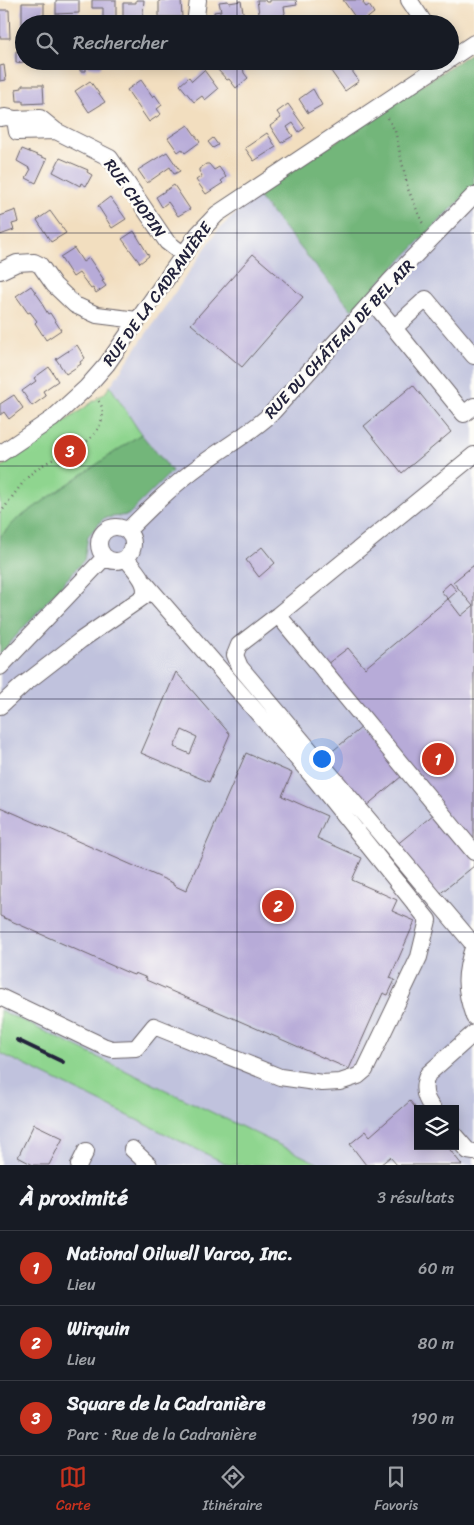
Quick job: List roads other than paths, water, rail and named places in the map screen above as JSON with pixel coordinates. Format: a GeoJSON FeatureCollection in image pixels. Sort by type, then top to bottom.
{"type":"FeatureCollection","features":[{"type":"Feature","properties":{"kind":"street"},"geometry":{"type":"LineString","coordinates":[[196,15],[198,0]]}},
{"type":"Feature","properties":{"kind":"street"},"geometry":{"type":"LineString","coordinates":[[410,0],[420,15]]}},
{"type":"Feature","properties":{"kind":"street"},"geometry":{"type":"LineString","coordinates":[[459,53],[474,43]]}},
{"type":"Feature","properties":{"kind":"street","name":"RUE DE LA CADRANIÈRE"},"geometry":{"type":"LineString","coordinates":[[0,454],[52,419],[86,388],[107,364],[203,229],[217,214],[433,70]]}},
{"type":"Feature","properties":{"kind":"street","name":"RUE CHOPIN"},"geometry":{"type":"LineString","coordinates":[[8,118],[40,118],[56,131],[110,158],[167,242],[184,255]]}},
{"type":"Feature","properties":{"kind":"street","name":"RUE DU CHÂTEAU DE BEL AIR"},"geometry":{"type":"LineString","coordinates":[[127,530],[171,488],[203,463],[252,430],[271,414],[372,301],[474,195]]}},
{"type":"Feature","properties":{"kind":"street"},"geometry":{"type":"LineString","coordinates":[[0,271],[18,263],[34,262],[40,265],[54,284],[75,305],[97,315],[137,320]]}},
{"type":"Feature","properties":{"kind":"street"},"geometry":{"type":"LineString","coordinates":[[394,328],[426,300],[474,356]]}},
{"type":"Feature","properties":{"kind":"street"},"geometry":{"type":"LineString","coordinates":[[372,301],[464,414],[474,406]]}},
{"type":"Feature","properties":{"kind":"street"},"geometry":{"type":"LineString","coordinates":[[474,455],[239,645],[235,655],[240,667],[474,945],[466,972],[467,996],[474,1017]]}},
{"type":"Feature","properties":{"kind":"street"},"geometry":{"type":"LineString","coordinates":[[114,527],[127,530],[133,542],[132,551],[126,558],[113,561],[100,552],[99,545],[103,533],[114,527]]}},
{"type":"Feature","properties":{"kind":"street"},"geometry":{"type":"LineString","coordinates":[[0,666],[105,557]]}},
{"type":"Feature","properties":{"kind":"street"},"geometry":{"type":"LineString","coordinates":[[0,997],[112,1049],[136,1048],[154,1026],[280,1077],[322,1083],[340,1082],[358,1076],[365,1070],[418,957],[428,920],[314,778],[145,584],[126,558]]}},
{"type":"Feature","properties":{"kind":"street"},"geometry":{"type":"LineString","coordinates":[[0,706],[81,640],[143,597],[146,589],[145,584]]}},
{"type":"Feature","properties":{"kind":"street"},"geometry":{"type":"LineString","coordinates":[[278,615],[474,852]]}},
{"type":"Feature","properties":{"kind":"street"},"geometry":{"type":"LineString","coordinates":[[431,1105],[424,1092],[428,1074],[474,1033]]}},
{"type":"Feature","properties":{"kind":"street"},"geometry":{"type":"LineString","coordinates":[[459,1141],[468,1151],[474,1152]]}},
{"type":"Feature","properties":{"kind":"street"},"geometry":{"type":"LineString","coordinates":[[132,1149],[149,1165]]}},
{"type":"Feature","properties":{"kind":"railway"},"geometry":{"type":"LineString","coordinates":[[17,1040],[63,1062]]}},
{"type":"Feature","properties":{"kind":"place","name":"Square de la Cadranière"},"geometry":{"type":"Point","coordinates":[70,451]}},
{"type":"Feature","properties":{"kind":"place","name":"National Oilwell Varco, Inc."},"geometry":{"type":"Point","coordinates":[438,759]}},
{"type":"Feature","properties":{"kind":"place","name":"Wirquin"},"geometry":{"type":"Point","coordinates":[278,906]}}]}
